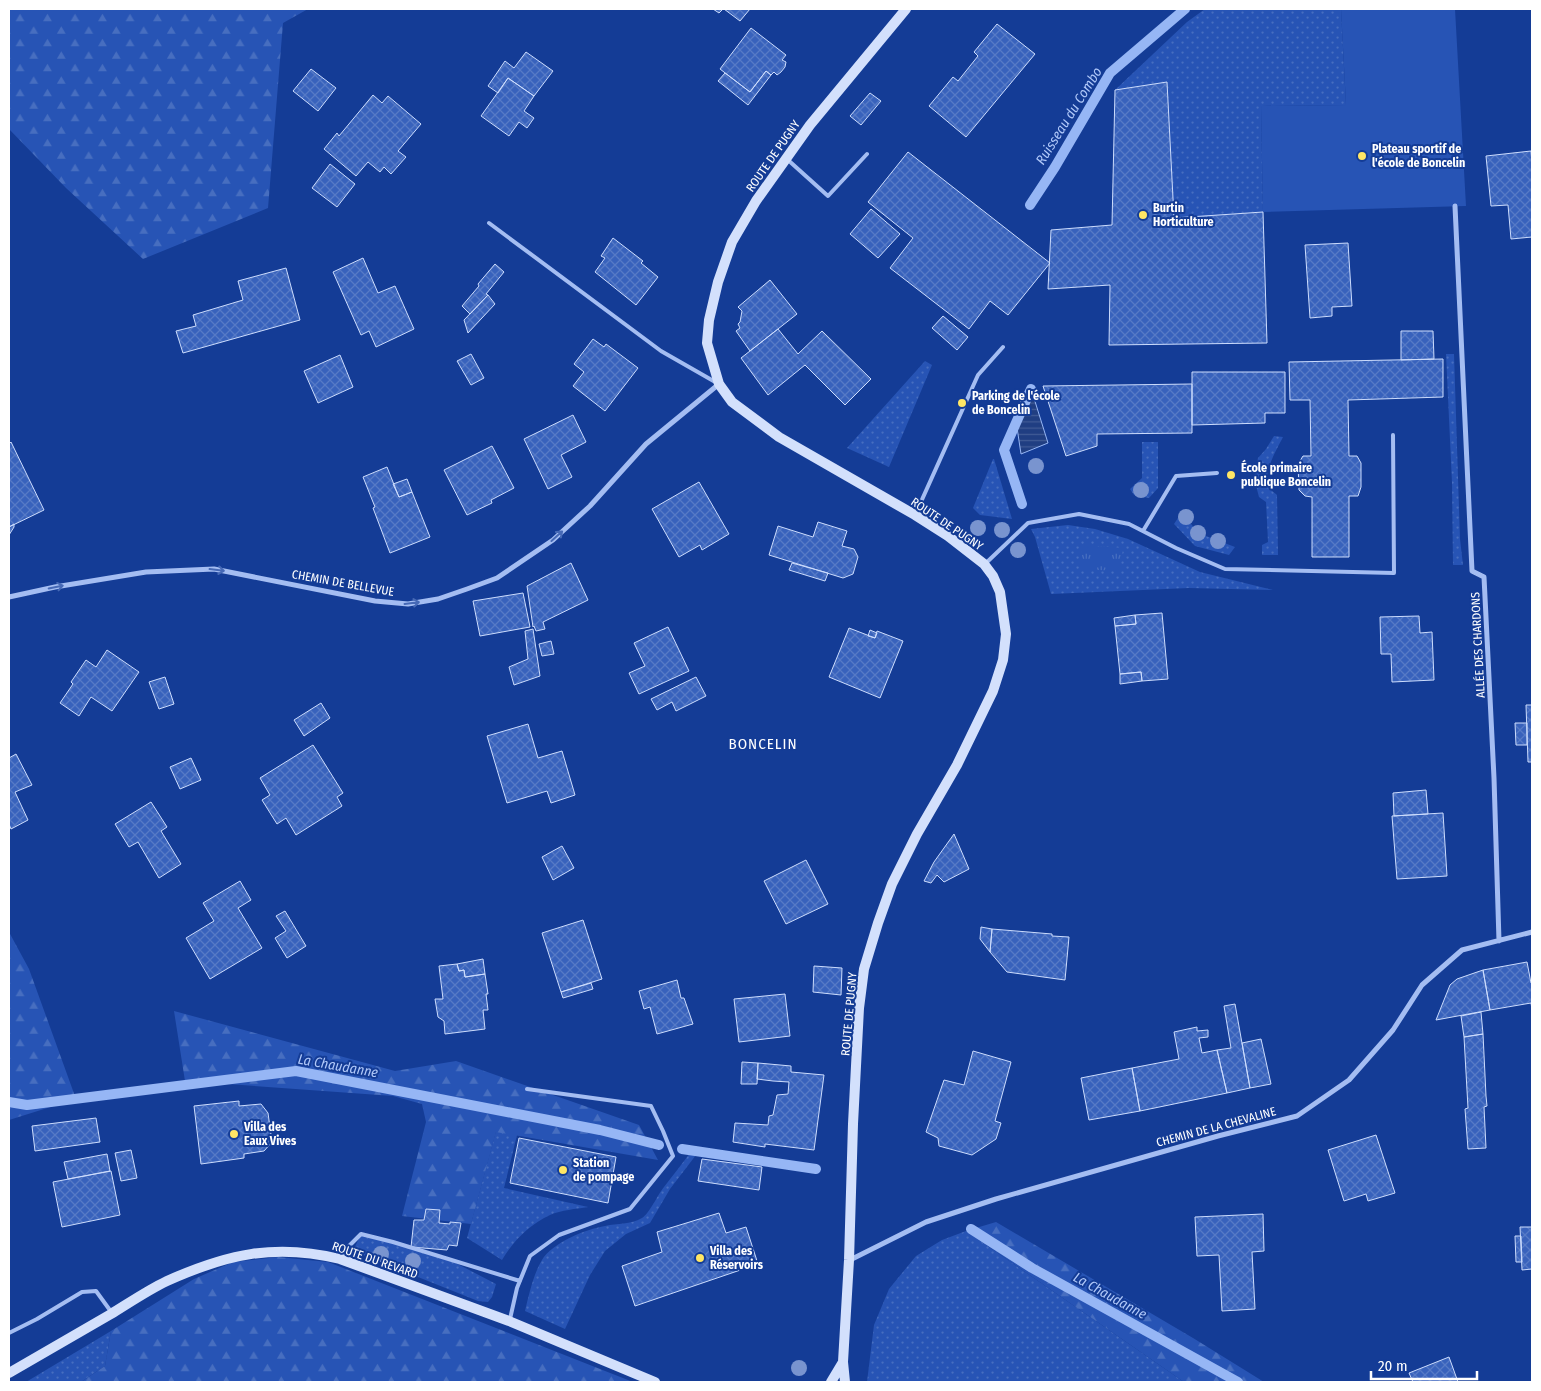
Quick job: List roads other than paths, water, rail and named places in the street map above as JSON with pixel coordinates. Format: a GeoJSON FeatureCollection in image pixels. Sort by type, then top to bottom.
{"type":"FeatureCollection","features":[{"type":"Feature","properties":{"kind":"street","name":"ROUTE DE PUGNY"},"geometry":{"type":"LineString","coordinates":[[845,1382],[843,1362],[849,1260],[853,1134],[859,1008],[864,969],[892,884],[917,834],[957,766],[993,691],[1002,660],[1006,634],[1000,592],[993,576],[984,564],[948,536],[779,437],[732,402],[719,384],[707,343],[709,320],[718,282],[732,242],[756,201],[810,124],[906,9]]}},
{"type":"Feature","properties":{"kind":"street","name":"ALLÉE DES CHARDONS"},"geometry":{"type":"LineString","coordinates":[[1455,206],[1472,571],[1484,577],[1499,941]]}},
{"type":"Feature","properties":{"kind":"street","name":"CHEMIN DE BELLEVUE"},"geometry":{"type":"LineString","coordinates":[[9,597],[55,587],[146,572],[214,568],[375,601],[408,604],[438,599],[496,578],[553,540],[590,506],[646,444],[719,384]]}},
{"type":"Feature","properties":{"kind":"street","name":"CHEMIN DE LA CHEVALINE"},"geometry":{"type":"LineString","coordinates":[[849,1260],[926,1222],[996,1199],[1218,1136],[1297,1116],[1349,1080],[1392,1030],[1422,984],[1462,950],[1532,932]]}},
{"type":"Feature","properties":{"kind":"street","name":"ROUTE DU REVARD"},"geometry":{"type":"LineString","coordinates":[[9,1372],[166,1282],[216,1262],[248,1253],[272,1251],[301,1252],[340,1259],[509,1321],[654,1382]]}},
{"type":"Feature","properties":{"kind":"street","name":"ROUTE DE PUGNY"},"geometry":{"type":"LineString","coordinates":[[830,1382],[843,1362]]}},
{"type":"Feature","properties":{"kind":"lane"},"geometry":{"type":"LineString","coordinates":[[786,158],[828,196],[867,154]]}},
{"type":"Feature","properties":{"kind":"lane"},"geometry":{"type":"LineString","coordinates":[[489,223],[661,351],[719,384]]}},
{"type":"Feature","properties":{"kind":"lane"},"geometry":{"type":"LineString","coordinates":[[914,516],[978,375],[1003,347]]}},
{"type":"Feature","properties":{"kind":"lane"},"geometry":{"type":"LineString","coordinates":[[984,564],[1028,523],[1079,514],[1128,524],[1176,548],[1225,569],[1394,573],[1393,435]]}},
{"type":"Feature","properties":{"kind":"lane"},"geometry":{"type":"LineString","coordinates":[[1143,531],[1176,476],[1217,473]]}},
{"type":"Feature","properties":{"kind":"lane"},"geometry":{"type":"LineString","coordinates":[[509,1321],[520,1280],[530,1256],[559,1235],[630,1209],[673,1156],[650,1106],[527,1089]]}},
{"type":"Feature","properties":{"kind":"lane"},"geometry":{"type":"LineString","coordinates":[[340,1259],[345,1250],[361,1234],[520,1280]]}},
{"type":"Feature","properties":{"kind":"lane"},"geometry":{"type":"LineString","coordinates":[[9,1333],[37,1319],[82,1292],[96,1291],[112,1313]]}},
{"type":"Feature","properties":{"kind":"waterway","name":"Ruisseau du Combo"},"geometry":{"type":"LineString","coordinates":[[1030,205],[1055,167],[1110,73],[1185,9]]}},
{"type":"Feature","properties":{"kind":"waterway"},"geometry":{"type":"LineString","coordinates":[[1022,504],[1004,450],[1031,389]]}},
{"type":"Feature","properties":{"kind":"waterway","name":"La Chaudanne"},"geometry":{"type":"LineString","coordinates":[[9,1102],[27,1105],[296,1071],[600,1130],[659,1145]]}},
{"type":"Feature","properties":{"kind":"waterway","name":"La Chaudanne"},"geometry":{"type":"LineString","coordinates":[[682,1149],[816,1169]]}},
{"type":"Feature","properties":{"kind":"waterway","name":"La Chaudanne"},"geometry":{"type":"LineString","coordinates":[[971,1229],[1032,1268],[1238,1382]]}},
{"type":"Feature","properties":{"kind":"place","name":"Plateau sportif de l'école de Boncelin"},"geometry":{"type":"Point","coordinates":[1362,156]}},
{"type":"Feature","properties":{"kind":"place","name":"Burtin Horticulture"},"geometry":{"type":"Point","coordinates":[1143,215]}},
{"type":"Feature","properties":{"kind":"place","name":"Parking de l'école de Boncelin"},"geometry":{"type":"Point","coordinates":[962,403]}},
{"type":"Feature","properties":{"kind":"place","name":"École primaire publique Boncelin"},"geometry":{"type":"Point","coordinates":[1231,475]}},
{"type":"Feature","properties":{"kind":"place","name":"Villa des Eaux Vives"},"geometry":{"type":"Point","coordinates":[234,1134]}},
{"type":"Feature","properties":{"kind":"place","name":"Station de pompage"},"geometry":{"type":"Point","coordinates":[563,1170]}},
{"type":"Feature","properties":{"kind":"place","name":"Villa des Réservoirs"},"geometry":{"type":"Point","coordinates":[700,1258]}},
{"type":"Feature","properties":{"kind":"district","name":"BONCELIN"},"geometry":{"type":"Point","coordinates":[763,744]}}]}
